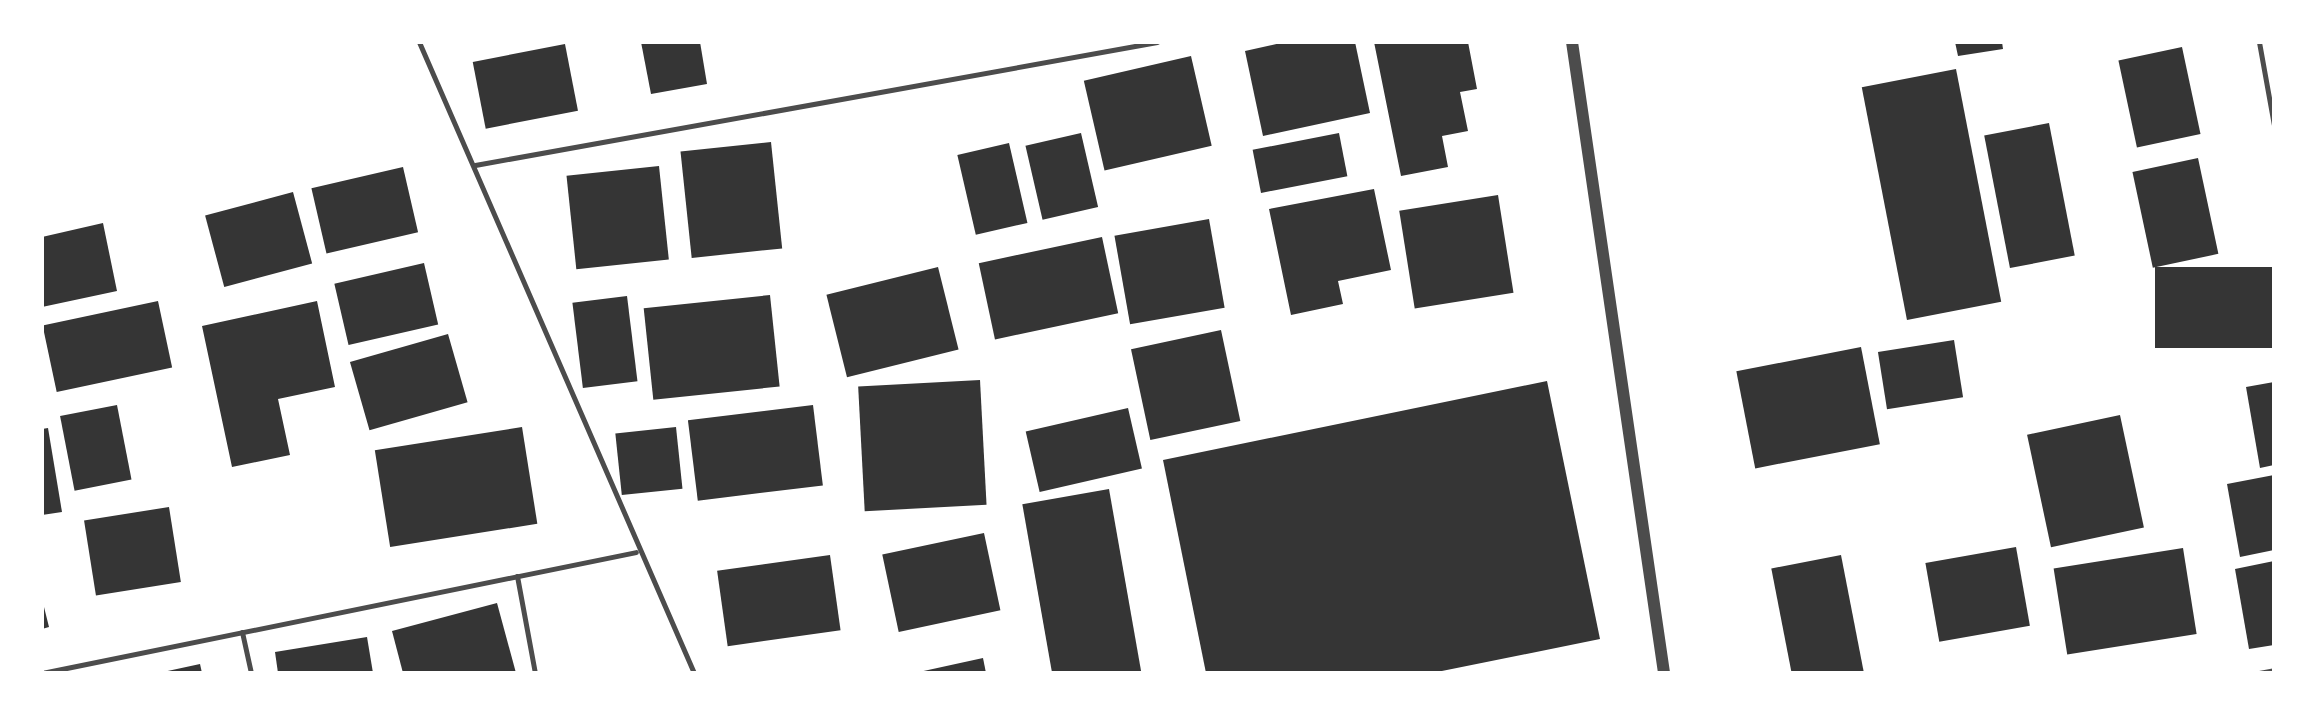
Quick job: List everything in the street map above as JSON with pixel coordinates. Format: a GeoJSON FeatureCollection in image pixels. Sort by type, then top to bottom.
{"type":"FeatureCollection","features":[{"type":"Feature","properties":{"kind":"street"},"geometry":{"type":"LineString","coordinates":[[1572,42],[1664,673]]}},
{"type":"Feature","properties":{"kind":"lane"},"geometry":{"type":"LineString","coordinates":[[419,42],[475,164],[636,552],[694,673]]}},
{"type":"Feature","properties":{"kind":"lane"},"geometry":{"type":"LineString","coordinates":[[475,164],[1157,42]]}},
{"type":"Feature","properties":{"kind":"lane"},"geometry":{"type":"LineString","coordinates":[[2259,42],[2274,125]]}},
{"type":"Feature","properties":{"kind":"lane"},"geometry":{"type":"LineString","coordinates":[[42,673],[636,552]]}},
{"type":"Feature","properties":{"kind":"lane"},"geometry":{"type":"LineString","coordinates":[[517,576],[535,673]]}},
{"type":"Feature","properties":{"kind":"lane"},"geometry":{"type":"LineString","coordinates":[[242,632],[251,673]]}},
{"type":"Feature","properties":{"kind":"lane"},"geometry":{"type":"LineString","coordinates":[[2259,673],[2274,670]]}},
{"type":"Feature","properties":{"kind":"building"},"geometry":{"type":"Polygon","coordinates":[[[641,42],[700,42],[707,84],[651,94],[641,42]]]}},
{"type":"Feature","properties":{"kind":"building"},"geometry":{"type":"Polygon","coordinates":[[[1285,42],[1355,42],[1370,113],[1263,136],[1245,51],[1285,42]]]}},
{"type":"Feature","properties":{"kind":"building"},"geometry":{"type":"Polygon","coordinates":[[[1374,42],[1468,42],[1477,89],[1460,92],[1468,131],[1442,136],[1448,167],[1401,176],[1374,42]]]}},
{"type":"Feature","properties":{"kind":"building"},"geometry":{"type":"Polygon","coordinates":[[[1955,42],[2002,42],[2003,49],[1958,56],[1955,42]]]}},
{"type":"Feature","properties":{"kind":"building"},"geometry":{"type":"Polygon","coordinates":[[[565,44],[578,111],[486,129],[473,62],[565,44]]]}},
{"type":"Feature","properties":{"kind":"building"},"geometry":{"type":"Polygon","coordinates":[[[2182,47],[2201,134],[2137,148],[2118,61],[2182,47]]]}},
{"type":"Feature","properties":{"kind":"building"},"geometry":{"type":"Polygon","coordinates":[[[1191,56],[1212,146],[1105,170],[1084,81],[1191,56]]]}},
{"type":"Feature","properties":{"kind":"building"},"geometry":{"type":"Polygon","coordinates":[[[1956,69],[2001,302],[1907,320],[1862,87],[1956,69]]]}},
{"type":"Feature","properties":{"kind":"building"},"geometry":{"type":"Polygon","coordinates":[[[2049,123],[2075,256],[2010,268],[1984,136],[2049,123]]]}},
{"type":"Feature","properties":{"kind":"building"},"geometry":{"type":"Polygon","coordinates":[[[1081,133],[1098,207],[1043,220],[1025,146],[1081,133]]]}},
{"type":"Feature","properties":{"kind":"building"},"geometry":{"type":"Polygon","coordinates":[[[1339,133],[1347,176],[1261,193],[1253,150],[1339,133]]]}},
{"type":"Feature","properties":{"kind":"building"},"geometry":{"type":"Polygon","coordinates":[[[771,142],[782,248],[692,258],[680,152],[771,142]]]}},
{"type":"Feature","properties":{"kind":"building"},"geometry":{"type":"Polygon","coordinates":[[[1009,143],[1027,223],[976,235],[957,155],[1009,143]]]}},
{"type":"Feature","properties":{"kind":"building"},"geometry":{"type":"Polygon","coordinates":[[[2198,158],[2218,254],[2153,268],[2132,172],[2198,158]]]}},
{"type":"Feature","properties":{"kind":"building"},"geometry":{"type":"Polygon","coordinates":[[[659,166],[669,259],[576,269],[567,176],[659,166]]]}},
{"type":"Feature","properties":{"kind":"building"},"geometry":{"type":"Polygon","coordinates":[[[403,167],[418,232],[326,253],[311,188],[403,167]]]}},
{"type":"Feature","properties":{"kind":"building"},"geometry":{"type":"Polygon","coordinates":[[[1374,189],[1391,270],[1338,281],[1343,304],[1291,315],[1269,209],[1374,189]]]}},
{"type":"Feature","properties":{"kind":"building"},"geometry":{"type":"Polygon","coordinates":[[[293,192],[312,263],[224,287],[205,216],[293,192]]]}},
{"type":"Feature","properties":{"kind":"building"},"geometry":{"type":"Polygon","coordinates":[[[1498,195],[1513,293],[1415,308],[1399,211],[1498,195]]]}},
{"type":"Feature","properties":{"kind":"building"},"geometry":{"type":"Polygon","coordinates":[[[1209,219],[1225,308],[1130,324],[1114,236],[1209,219]]]}},
{"type":"Feature","properties":{"kind":"building"},"geometry":{"type":"Polygon","coordinates":[[[103,223],[117,291],[42,307],[42,237],[103,223]]]}},
{"type":"Feature","properties":{"kind":"building"},"geometry":{"type":"Polygon","coordinates":[[[1102,237],[1118,313],[995,339],[979,263],[1102,237]]]}},
{"type":"Feature","properties":{"kind":"building"},"geometry":{"type":"Polygon","coordinates":[[[424,263],[438,324],[349,345],[334,284],[424,263]]]}},
{"type":"Feature","properties":{"kind":"building"},"geometry":{"type":"Polygon","coordinates":[[[938,267],[959,349],[847,377],[826,295],[938,267]]]}},
{"type":"Feature","properties":{"kind":"building"},"geometry":{"type":"Polygon","coordinates":[[[2155,267],[2274,267],[2274,348],[2155,348],[2155,267]]]}},
{"type":"Feature","properties":{"kind":"building"},"geometry":{"type":"Polygon","coordinates":[[[770,295],[780,386],[653,400],[644,308],[770,295]]]}},
{"type":"Feature","properties":{"kind":"building"},"geometry":{"type":"Polygon","coordinates":[[[627,296],[637,381],[583,388],[572,303],[627,296]]]}},
{"type":"Feature","properties":{"kind":"building"},"geometry":{"type":"Polygon","coordinates":[[[158,301],[172,368],[57,392],[43,326],[158,301]]]}},
{"type":"Feature","properties":{"kind":"building"},"geometry":{"type":"Polygon","coordinates":[[[317,301],[335,387],[278,399],[290,455],[232,467],[202,326],[317,301]]]}},
{"type":"Feature","properties":{"kind":"building"},"geometry":{"type":"Polygon","coordinates":[[[1221,330],[1240,421],[1150,440],[1131,349],[1221,330]]]}},
{"type":"Feature","properties":{"kind":"building"},"geometry":{"type":"Polygon","coordinates":[[[448,334],[468,402],[370,430],[350,362],[448,334]]]}},
{"type":"Feature","properties":{"kind":"building"},"geometry":{"type":"Polygon","coordinates":[[[1954,340],[1963,397],[1887,409],[1878,352],[1954,340]]]}},
{"type":"Feature","properties":{"kind":"building"},"geometry":{"type":"Polygon","coordinates":[[[1861,347],[1880,444],[1755,468],[1736,371],[1861,347]]]}},
{"type":"Feature","properties":{"kind":"building"},"geometry":{"type":"Polygon","coordinates":[[[980,380],[987,505],[865,511],[858,386],[980,380]]]}},
{"type":"Feature","properties":{"kind":"building"},"geometry":{"type":"Polygon","coordinates":[[[1547,381],[1600,639],[1432,673],[1206,673],[1163,460],[1547,381]]]}},
{"type":"Feature","properties":{"kind":"building"},"geometry":{"type":"Polygon","coordinates":[[[2274,382],[2274,465],[2260,468],[2246,387],[2274,382]]]}},
{"type":"Feature","properties":{"kind":"building"},"geometry":{"type":"Polygon","coordinates":[[[117,405],[132,480],[75,491],[60,416],[117,405]]]}},
{"type":"Feature","properties":{"kind":"building"},"geometry":{"type":"Polygon","coordinates":[[[813,405],[823,485],[698,501],[688,420],[813,405]]]}},
{"type":"Feature","properties":{"kind":"building"},"geometry":{"type":"Polygon","coordinates":[[[1128,408],[1142,468],[1040,492],[1026,432],[1128,408]]]}},
{"type":"Feature","properties":{"kind":"building"},"geometry":{"type":"Polygon","coordinates":[[[2120,415],[2144,527],[2051,547],[2027,435],[2120,415]]]}},
{"type":"Feature","properties":{"kind":"building"},"geometry":{"type":"Polygon","coordinates":[[[522,427],[537,524],[390,547],[375,450],[522,427]]]}},
{"type":"Feature","properties":{"kind":"building"},"geometry":{"type":"Polygon","coordinates":[[[676,427],[682,489],[622,495],[615,433],[676,427]]]}},
{"type":"Feature","properties":{"kind":"building"},"geometry":{"type":"Polygon","coordinates":[[[48,428],[62,512],[42,515],[42,429],[48,428]]]}},
{"type":"Feature","properties":{"kind":"building"},"geometry":{"type":"Polygon","coordinates":[[[2274,475],[2274,550],[2240,557],[2227,484],[2274,475]]]}},
{"type":"Feature","properties":{"kind":"building"},"geometry":{"type":"Polygon","coordinates":[[[1109,489],[1141,673],[1052,673],[1022,504],[1109,489]]]}},
{"type":"Feature","properties":{"kind":"building"},"geometry":{"type":"Polygon","coordinates":[[[169,507],[181,582],[96,596],[84,520],[169,507]]]}},
{"type":"Feature","properties":{"kind":"building"},"geometry":{"type":"Polygon","coordinates":[[[984,533],[1000,610],[899,632],[882,555],[984,533]]]}},
{"type":"Feature","properties":{"kind":"building"},"geometry":{"type":"Polygon","coordinates":[[[2016,547],[2030,626],[1939,642],[1925,563],[2016,547]]]}},
{"type":"Feature","properties":{"kind":"building"},"geometry":{"type":"Polygon","coordinates":[[[2183,548],[2197,634],[2067,654],[2054,568],[2183,548]]]}},
{"type":"Feature","properties":{"kind":"building"},"geometry":{"type":"Polygon","coordinates":[[[830,555],[841,630],[728,646],[717,571],[830,555]]]}},
{"type":"Feature","properties":{"kind":"building"},"geometry":{"type":"Polygon","coordinates":[[[1841,555],[1864,673],[1792,673],[1771,569],[1841,555]]]}},
{"type":"Feature","properties":{"kind":"building"},"geometry":{"type":"Polygon","coordinates":[[[2274,561],[2274,645],[2249,649],[2235,569],[2274,561]]]}},
{"type":"Feature","properties":{"kind":"building"},"geometry":{"type":"Polygon","coordinates":[[[42,599],[49,627],[42,629],[42,599]]]}},
{"type":"Feature","properties":{"kind":"building"},"geometry":{"type":"Polygon","coordinates":[[[497,603],[516,673],[403,673],[392,631],[497,603]]]}},
{"type":"Feature","properties":{"kind":"building"},"geometry":{"type":"Polygon","coordinates":[[[367,637],[373,673],[278,673],[275,652],[367,637]]]}},
{"type":"Feature","properties":{"kind":"building"},"geometry":{"type":"Polygon","coordinates":[[[983,658],[986,673],[919,673],[919,672],[983,658]]]}},
{"type":"Feature","properties":{"kind":"building"},"geometry":{"type":"Polygon","coordinates":[[[200,664],[202,673],[163,673],[163,672],[200,664]]]}}]}
